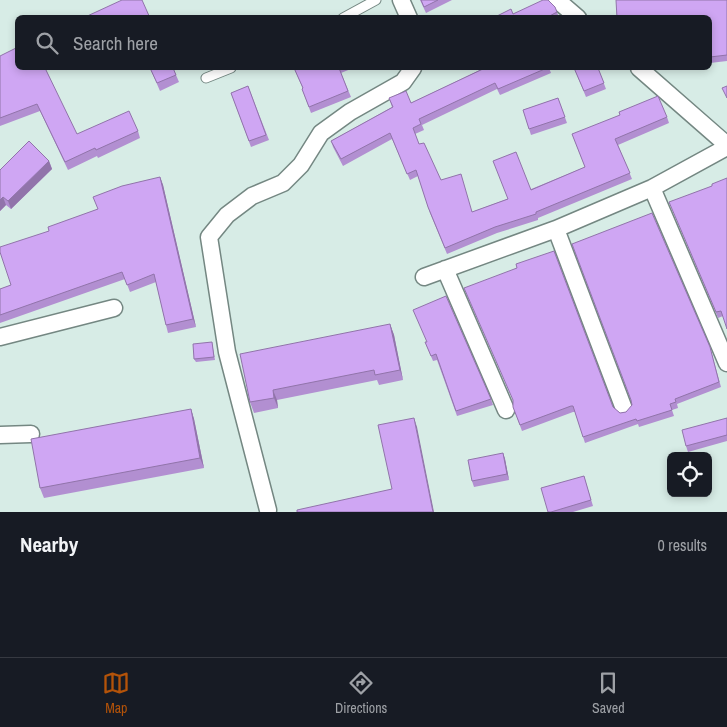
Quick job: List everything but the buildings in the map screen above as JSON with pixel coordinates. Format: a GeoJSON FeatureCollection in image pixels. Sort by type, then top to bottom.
{"type":"FeatureCollection","features":[{"type":"Feature","properties":{"kind":"street"},"geometry":{"type":"LineString","coordinates":[[401,0],[408,15]]}},
{"type":"Feature","properties":{"kind":"street"},"geometry":{"type":"LineString","coordinates":[[557,0],[574,15]]}},
{"type":"Feature","properties":{"kind":"street"},"geometry":{"type":"LineString","coordinates":[[268,510],[227,352],[209,237],[227,215],[252,196],[283,183],[301,165],[321,133],[350,112],[403,82],[412,70]]}},
{"type":"Feature","properties":{"kind":"street"},"geometry":{"type":"LineString","coordinates":[[424,277],[556,229],[652,188],[727,146],[641,70]]}},
{"type":"Feature","properties":{"kind":"street"},"geometry":{"type":"LineString","coordinates":[[652,188],[727,363]]}},
{"type":"Feature","properties":{"kind":"street"},"geometry":{"type":"LineString","coordinates":[[556,229],[624,409]]}},
{"type":"Feature","properties":{"kind":"street"},"geometry":{"type":"LineString","coordinates":[[445,269],[506,410]]}},
{"type":"Feature","properties":{"kind":"street"},"geometry":{"type":"LineString","coordinates":[[0,337],[114,308]]}},
{"type":"Feature","properties":{"kind":"street"},"geometry":{"type":"LineString","coordinates":[[0,435],[30,434]]}},
{"type":"Feature","properties":{"kind":"lane"},"geometry":{"type":"LineString","coordinates":[[348,15],[376,0]]}},
{"type":"Feature","properties":{"kind":"lane"},"geometry":{"type":"LineString","coordinates":[[206,78],[225,70]]}}]}
